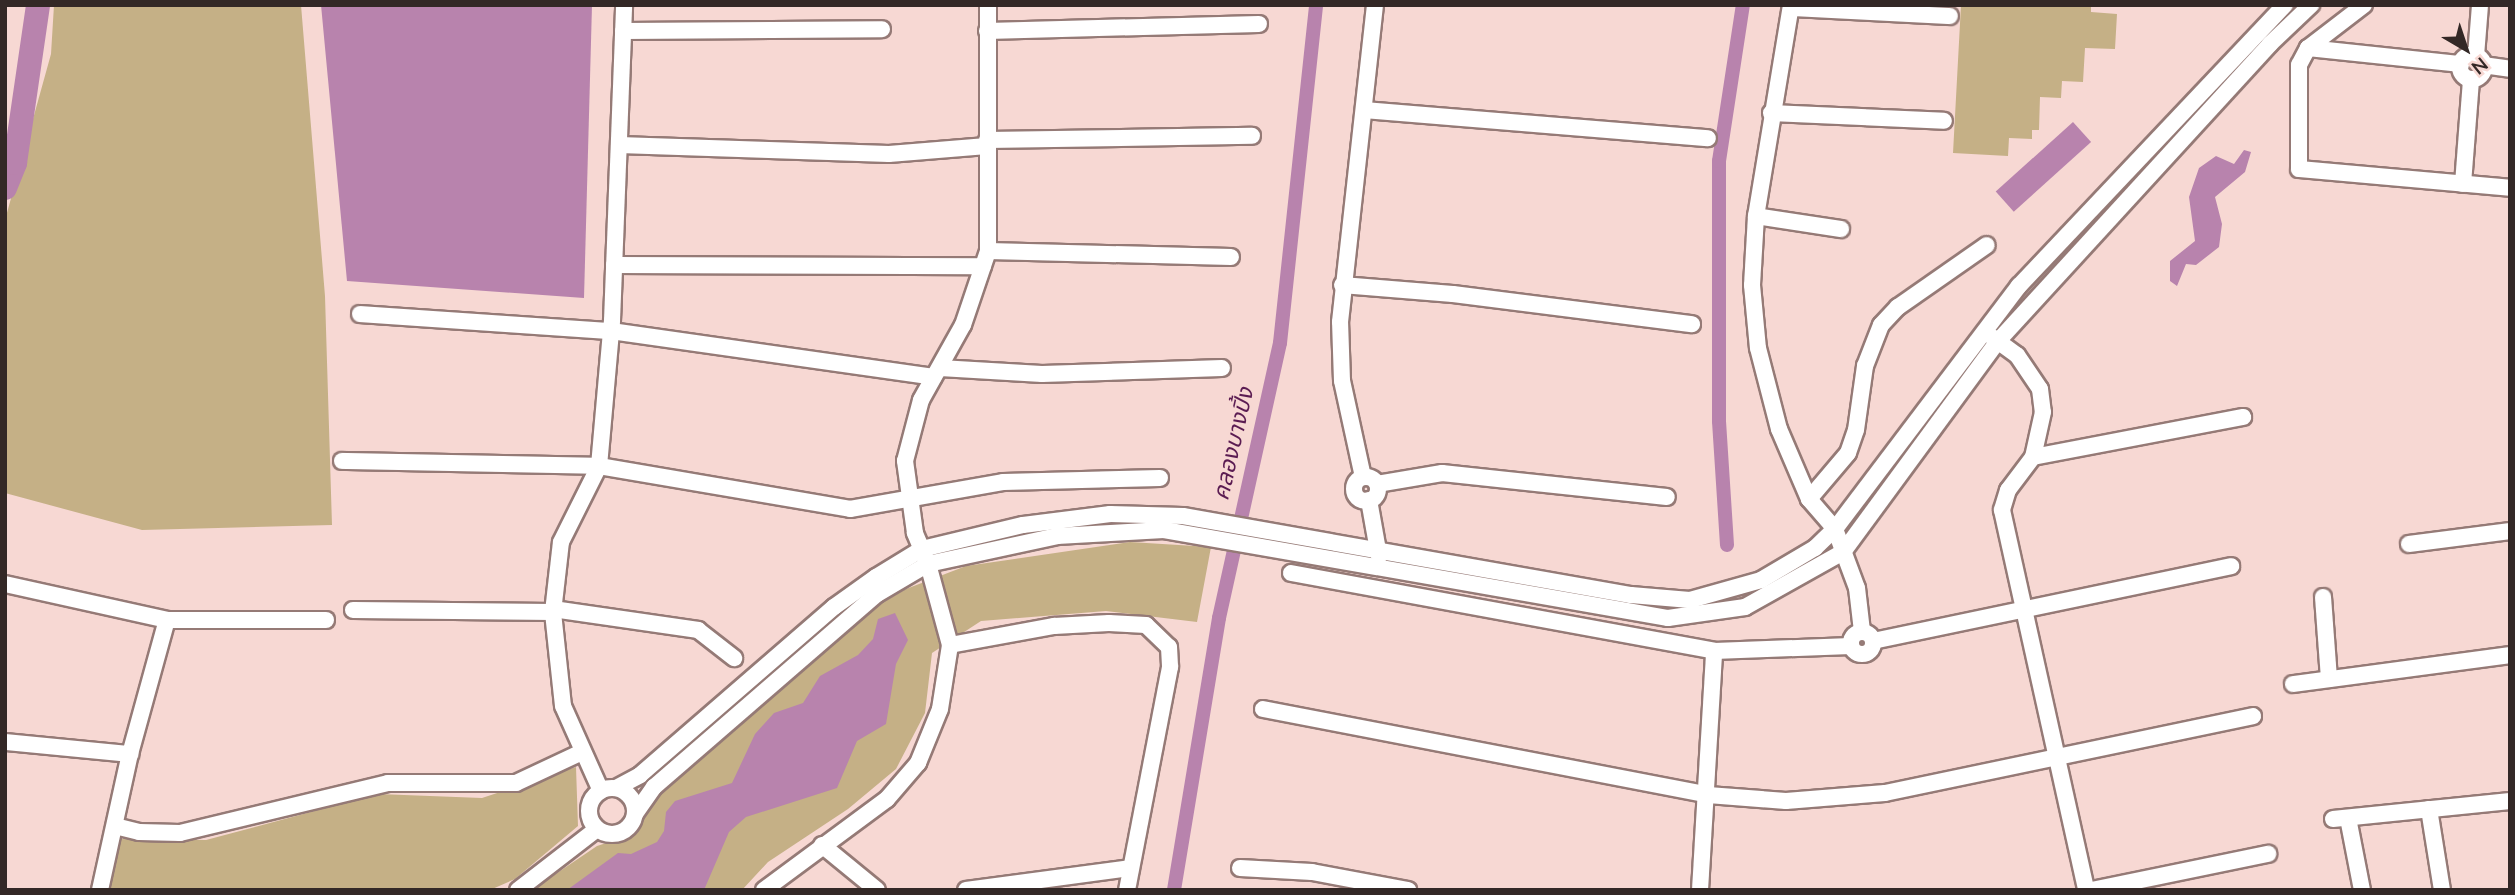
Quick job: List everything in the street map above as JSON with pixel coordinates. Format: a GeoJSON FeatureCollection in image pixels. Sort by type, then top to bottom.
{"type":"FeatureCollection","features":[{"type":"Feature","properties":{"kind":"street"},"geometry":{"type":"LineString","coordinates":[[624,5],[611,331],[599,466],[561,542],[553,610],[563,706],[583,752],[608,789],[629,796],[635,814]]}},
{"type":"Feature","properties":{"kind":"street"},"geometry":{"type":"LineString","coordinates":[[764,890],[887,799],[918,763],[940,709],[950,645],[907,500],[909,431],[979,289],[986,258],[988,5]]}},
{"type":"Feature","properties":{"kind":"street"},"geometry":{"type":"LineString","coordinates":[[1375,5],[1342,285],[1342,381],[1370,481],[1377,494],[1369,500],[1380,570]]}},
{"type":"Feature","properties":{"kind":"street"},"geometry":{"type":"LineString","coordinates":[[597,829],[589,809],[608,789],[640,775],[834,607],[925,556],[1023,526],[1110,514],[1209,519],[1631,595],[1690,600],[1761,580],[1815,548],[1835,529],[1980,334],[2073,227],[2284,5]]}},
{"type":"Feature","properties":{"kind":"street"},"geometry":{"type":"LineString","coordinates":[[518,890],[597,829],[618,833],[630,825],[654,787],[807,649],[925,556],[1058,536],[1119,530],[1164,530],[1380,570],[1668,618],[1745,607],[1843,552],[1999,340],[2270,44],[2311,5]]}},
{"type":"Feature","properties":{"kind":"street"},"geometry":{"type":"LineString","coordinates":[[2364,5],[2308,48],[2299,65],[2299,169],[2510,188]]}},
{"type":"Feature","properties":{"kind":"street"},"geometry":{"type":"LineString","coordinates":[[2463,184],[2471,79],[2462,74],[2473,62],[2480,5]]}},
{"type":"Feature","properties":{"kind":"street"},"geometry":{"type":"LineString","coordinates":[[1867,636],[1857,588],[1835,529],[1809,499],[1779,429],[1758,348],[1752,285],[1756,216],[1771,113],[1791,7],[1950,16]]}},
{"type":"Feature","properties":{"kind":"street"},"geometry":{"type":"LineString","coordinates":[[987,31],[1259,24]]}},
{"type":"Feature","properties":{"kind":"street"},"geometry":{"type":"LineString","coordinates":[[622,31],[882,29]]}},
{"type":"Feature","properties":{"kind":"street"},"geometry":{"type":"LineString","coordinates":[[2308,48],[2473,62],[2510,69]]}},
{"type":"Feature","properties":{"kind":"street"},"geometry":{"type":"LineString","coordinates":[[1364,110],[1708,138]]}},
{"type":"Feature","properties":{"kind":"street"},"geometry":{"type":"LineString","coordinates":[[1771,113],[1944,121]]}},
{"type":"Feature","properties":{"kind":"street"},"geometry":{"type":"LineString","coordinates":[[618,145],[889,154],[987,143],[1252,136]]}},
{"type":"Feature","properties":{"kind":"street"},"geometry":{"type":"LineString","coordinates":[[1756,216],[1841,229]]}},
{"type":"Feature","properties":{"kind":"street"},"geometry":{"type":"LineString","coordinates":[[1809,499],[1848,453],[1856,430],[1865,366],[1881,325],[1898,307],[1987,245]]}},
{"type":"Feature","properties":{"kind":"street"},"geometry":{"type":"LineString","coordinates":[[614,265],[986,258],[1231,257]]}},
{"type":"Feature","properties":{"kind":"street"},"geometry":{"type":"LineString","coordinates":[[1342,285],[1453,294],[1692,324]]}},
{"type":"Feature","properties":{"kind":"street"},"geometry":{"type":"LineString","coordinates":[[360,314],[611,331],[937,372],[1042,374],[1222,368]]}},
{"type":"Feature","properties":{"kind":"street"},"geometry":{"type":"LineString","coordinates":[[1980,334],[1999,340],[2032,372],[2040,389],[2043,412],[2033,457],[2008,490],[2002,510],[2086,890]]}},
{"type":"Feature","properties":{"kind":"street"},"geometry":{"type":"LineString","coordinates":[[2033,457],[2243,418]]}},
{"type":"Feature","properties":{"kind":"street"},"geometry":{"type":"LineString","coordinates":[[342,461],[599,466],[850,509],[1049,478],[1160,478]]}},
{"type":"Feature","properties":{"kind":"street"},"geometry":{"type":"LineString","coordinates":[[1370,481],[1442,474],[1667,497]]}},
{"type":"Feature","properties":{"kind":"street"},"geometry":{"type":"LineString","coordinates":[[2409,544],[2510,531]]}},
{"type":"Feature","properties":{"kind":"street"},"geometry":{"type":"LineString","coordinates":[[1291,573],[1714,651],[1851,646],[1853,635],[1867,636],[2024,610],[2231,566]]}},
{"type":"Feature","properties":{"kind":"street"},"geometry":{"type":"LineString","coordinates":[[5,584],[167,620],[326,620]]}},
{"type":"Feature","properties":{"kind":"street"},"geometry":{"type":"LineString","coordinates":[[2323,597],[2329,679]]}},
{"type":"Feature","properties":{"kind":"street"},"geometry":{"type":"LineString","coordinates":[[353,610],[553,610],[698,630],[734,658]]}},
{"type":"Feature","properties":{"kind":"street"},"geometry":{"type":"LineString","coordinates":[[100,890],[130,754],[167,620]]}},
{"type":"Feature","properties":{"kind":"street"},"geometry":{"type":"LineString","coordinates":[[950,645],[1054,626],[1109,623],[1146,625],[1169,646],[1170,667],[1126,890]]}},
{"type":"Feature","properties":{"kind":"street"},"geometry":{"type":"LineString","coordinates":[[1700,890],[1714,651]]}},
{"type":"Feature","properties":{"kind":"street"},"geometry":{"type":"LineString","coordinates":[[2293,684],[2510,655]]}},
{"type":"Feature","properties":{"kind":"street"},"geometry":{"type":"LineString","coordinates":[[1263,709],[1707,795],[1786,801],[1885,793],[2252,716]]}},
{"type":"Feature","properties":{"kind":"street"},"geometry":{"type":"LineString","coordinates":[[5,742],[130,754]]}},
{"type":"Feature","properties":{"kind":"street"},"geometry":{"type":"LineString","coordinates":[[115,826],[139,832],[180,833],[388,783],[516,783],[583,752]]}},
{"type":"Feature","properties":{"kind":"street"},"geometry":{"type":"LineString","coordinates":[[2362,890],[2340,818],[2509,802]]}},
{"type":"Feature","properties":{"kind":"street"},"geometry":{"type":"LineString","coordinates":[[2429,809],[2442,890]]}},
{"type":"Feature","properties":{"kind":"street"},"geometry":{"type":"LineString","coordinates":[[822,845],[877,890]]}},
{"type":"Feature","properties":{"kind":"street"},"geometry":{"type":"LineString","coordinates":[[2092,890],[2268,854]]}},
{"type":"Feature","properties":{"kind":"street"},"geometry":{"type":"LineString","coordinates":[[966,890],[1130,868]]}},
{"type":"Feature","properties":{"kind":"street"},"geometry":{"type":"LineString","coordinates":[[1240,868],[1321,882],[1408,890]]}},
{"type":"Feature","properties":{"kind":"shaded area"},"geometry":{"type":"Polygon","coordinates":[[[54,5],[301,5],[325,296],[332,525],[142,530],[5,493],[5,220],[51,54],[54,5]]]}},
{"type":"Feature","properties":{"kind":"shaded area"},"geometry":{"type":"Polygon","coordinates":[[[321,5],[592,5],[584,298],[347,281],[321,5]]]}},
{"type":"Feature","properties":{"kind":"shaded area"},"geometry":{"type":"Polygon","coordinates":[[[1961,5],[2091,5],[2091,12],[2117,14],[2115,49],[2085,48],[2083,82],[2062,81],[2061,98],[2040,97],[2039,130],[2032,130],[2032,139],[2009,138],[2008,156],[1953,153],[1961,5]]]}},
{"type":"Feature","properties":{"kind":"shaded area"},"geometry":{"type":"Polygon","coordinates":[[[2073,122],[2091,142],[2014,212],[1996,192],[2073,122]]]}},
{"type":"Feature","properties":{"kind":"shaded area"},"geometry":{"type":"Polygon","coordinates":[[[2244,150],[2251,152],[2245,172],[2215,197],[2222,224],[2219,247],[2196,265],[2186,264],[2177,286],[2170,281],[2170,261],[2195,241],[2189,197],[2199,168],[2216,156],[2234,164],[2244,150]]]}},
{"type":"Feature","properties":{"kind":"shaded area"},"geometry":{"type":"Polygon","coordinates":[[[1130,542],[1211,547],[1197,622],[1106,611],[981,621],[932,653],[925,713],[896,769],[848,809],[768,862],[742,890],[532,890],[597,846],[637,833],[653,799],[868,611],[906,589],[966,566],[1130,542]]]}},
{"type":"Feature","properties":{"kind":"shaded area"},"geometry":{"type":"Polygon","coordinates":[[[895,613],[908,640],[896,664],[886,724],[857,741],[837,788],[746,817],[729,832],[704,890],[567,890],[618,853],[631,854],[657,842],[664,831],[666,812],[675,801],[732,783],[755,734],[774,713],[803,703],[820,676],[858,655],[873,639],[878,619],[895,613]]]}},
{"type":"Feature","properties":{"kind":"shaded area"},"geometry":{"type":"Polygon","coordinates":[[[576,767],[578,826],[515,879],[490,890],[108,890],[119,839],[206,840],[378,794],[482,798],[576,767]]]}},
{"type":"Feature","properties":{"kind":"waterway"},"geometry":{"type":"LineString","coordinates":[[5,188],[15,163],[38,5]]}},
{"type":"Feature","properties":{"kind":"waterway","name":"คลองบางปิ้ง"},"geometry":{"type":"LineString","coordinates":[[1174,890],[1219,618],[1280,343],[1316,5]]}},
{"type":"Feature","properties":{"kind":"waterway"},"geometry":{"type":"LineString","coordinates":[[1727,545],[1719,421],[1719,161],[1743,5]]}}]}
